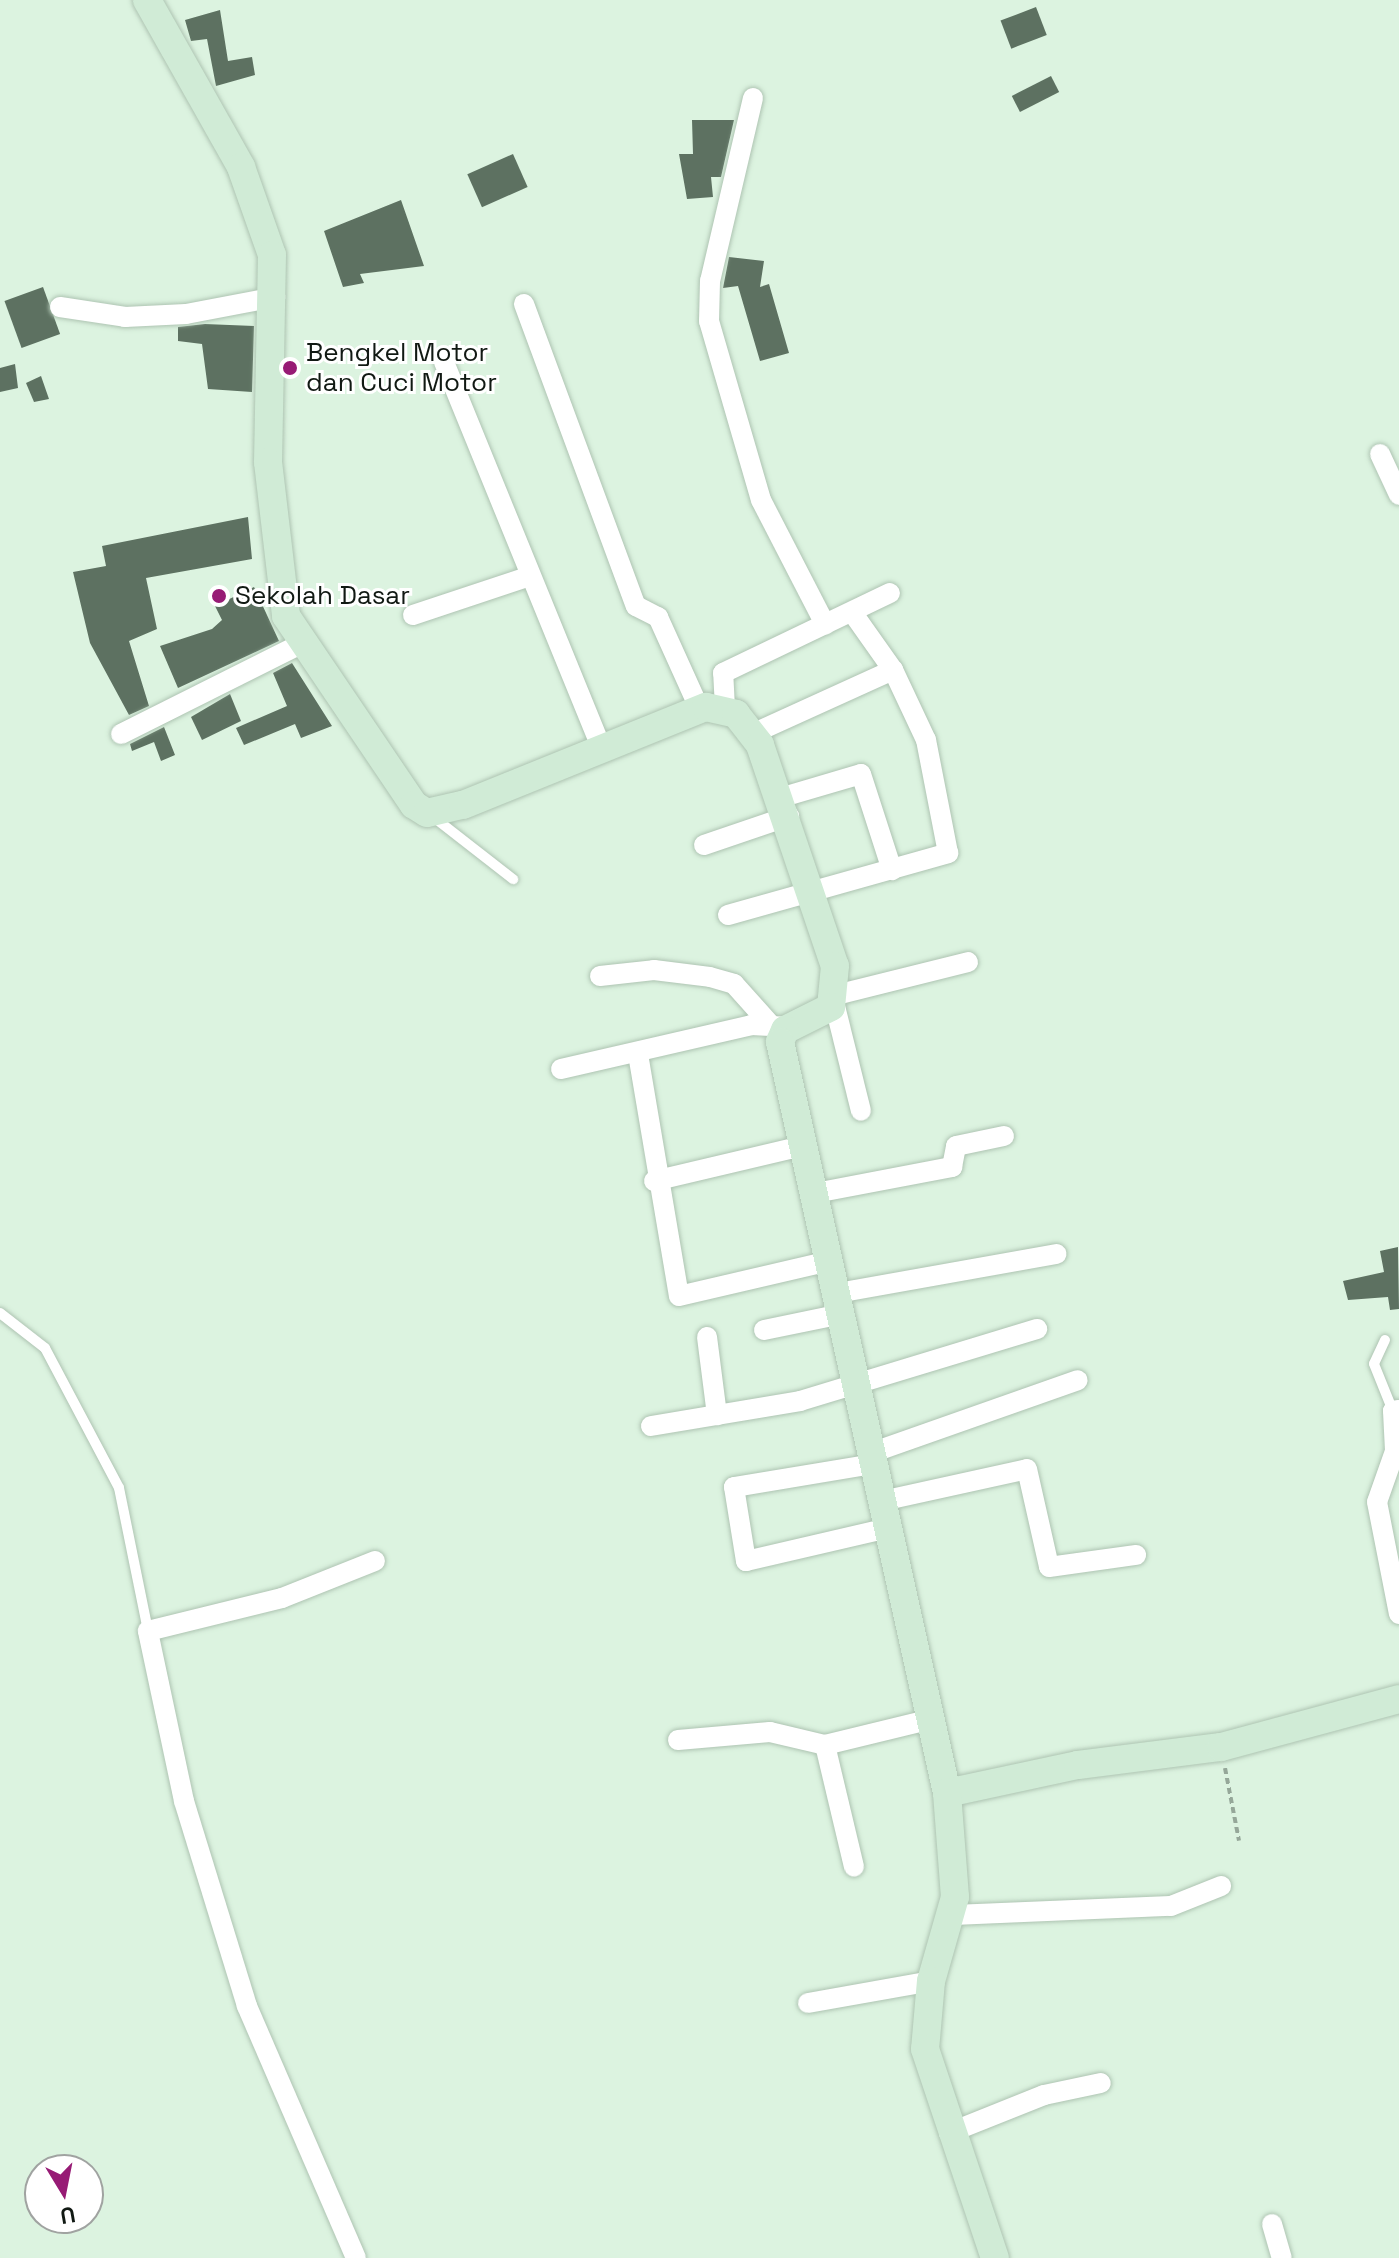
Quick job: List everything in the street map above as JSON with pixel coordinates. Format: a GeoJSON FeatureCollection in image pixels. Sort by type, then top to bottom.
{"type":"FeatureCollection","features":[{"type":"Feature","properties":{"kind":"street"},"geometry":{"type":"LineString","coordinates":[[147,0],[241,167],[272,255],[275,297],[272,535],[281,599],[301,644],[414,805],[427,813],[712,708]]}},
{"type":"Feature","properties":{"kind":"street"},"geometry":{"type":"LineString","coordinates":[[753,98],[710,281],[709,321],[761,500],[825,624]]}},
{"type":"Feature","properties":{"kind":"street"},"geometry":{"type":"LineString","coordinates":[[60,307],[171,315],[275,297]]}},
{"type":"Feature","properties":{"kind":"street"},"geometry":{"type":"LineString","coordinates":[[524,304],[636,606],[658,617],[712,708],[752,734],[786,806],[814,891],[861,1111]]}},
{"type":"Feature","properties":{"kind":"street"},"geometry":{"type":"LineString","coordinates":[[444,362],[527,577],[601,747]]}},
{"type":"Feature","properties":{"kind":"street"},"geometry":{"type":"LineString","coordinates":[[1380,454],[1399,495]]}},
{"type":"Feature","properties":{"kind":"street"},"geometry":{"type":"LineString","coordinates":[[413,615],[527,577]]}},
{"type":"Feature","properties":{"kind":"street"},"geometry":{"type":"LineString","coordinates":[[712,708],[723,673],[890,593]]}},
{"type":"Feature","properties":{"kind":"street"},"geometry":{"type":"LineString","coordinates":[[728,915],[948,853],[926,740],[893,670],[852,612]]}},
{"type":"Feature","properties":{"kind":"street"},"geometry":{"type":"LineString","coordinates":[[121,734],[301,644]]}},
{"type":"Feature","properties":{"kind":"street"},"geometry":{"type":"LineString","coordinates":[[752,734],[893,670]]}},
{"type":"Feature","properties":{"kind":"street"},"geometry":{"type":"LineString","coordinates":[[704,845],[861,774],[892,870]]}},
{"type":"Feature","properties":{"kind":"street"},"geometry":{"type":"LineString","coordinates":[[561,1069],[779,1025],[835,998],[968,962]]}},
{"type":"Feature","properties":{"kind":"street"},"geometry":{"type":"LineString","coordinates":[[600,976],[654,970],[710,977],[734,984],[779,1025],[798,1147],[932,1719],[955,1834],[953,1915],[931,1981],[925,2049],[949,2133],[995,2258]]}},
{"type":"Feature","properties":{"kind":"street"},"geometry":{"type":"LineString","coordinates":[[638,1054],[654,1181],[679,1296],[825,1262]]}},
{"type":"Feature","properties":{"kind":"street"},"geometry":{"type":"LineString","coordinates":[[810,1194],[952,1167],[956,1146],[1004,1136]]}},
{"type":"Feature","properties":{"kind":"street"},"geometry":{"type":"LineString","coordinates":[[654,1181],[798,1147]]}},
{"type":"Feature","properties":{"kind":"street"},"geometry":{"type":"LineString","coordinates":[[764,1330],[835,1304],[1056,1254]]}},
{"type":"Feature","properties":{"kind":"street"},"geometry":{"type":"LineString","coordinates":[[651,1426],[717,1415],[855,1384],[1037,1329]]}},
{"type":"Feature","properties":{"kind":"street"},"geometry":{"type":"LineString","coordinates":[[707,1337],[717,1415]]}},
{"type":"Feature","properties":{"kind":"street"},"geometry":{"type":"LineString","coordinates":[[888,1528],[746,1561],[734,1487],[872,1458],[1078,1380]]}},
{"type":"Feature","properties":{"kind":"street"},"geometry":{"type":"LineString","coordinates":[[1396,1410],[1395,1451],[1377,1502],[1399,1614]]}},
{"type":"Feature","properties":{"kind":"street"},"geometry":{"type":"LineString","coordinates":[[882,1501],[1027,1469],[1049,1567],[1136,1555]]}},
{"type":"Feature","properties":{"kind":"street"},"geometry":{"type":"LineString","coordinates":[[356,2258],[247,2006],[184,1801],[151,1631],[282,1598],[375,1561]]}},
{"type":"Feature","properties":{"kind":"street"},"geometry":{"type":"LineString","coordinates":[[947,1793],[1078,1765],[1221,1747],[1399,1699]]}},
{"type":"Feature","properties":{"kind":"street"},"geometry":{"type":"LineString","coordinates":[[678,1740],[770,1732],[825,1745],[932,1719]]}},
{"type":"Feature","properties":{"kind":"street"},"geometry":{"type":"LineString","coordinates":[[825,1745],[854,1867]]}},
{"type":"Feature","properties":{"kind":"street"},"geometry":{"type":"LineString","coordinates":[[953,1915],[1171,1906],[1221,1886]]}},
{"type":"Feature","properties":{"kind":"street"},"geometry":{"type":"LineString","coordinates":[[808,2003],[931,1981]]}},
{"type":"Feature","properties":{"kind":"street"},"geometry":{"type":"LineString","coordinates":[[949,2133],[1044,2095],[1101,2083]]}},
{"type":"Feature","properties":{"kind":"street"},"geometry":{"type":"LineString","coordinates":[[1272,2224],[1282,2258]]}},
{"type":"Feature","properties":{"kind":"lane"},"geometry":{"type":"LineString","coordinates":[[427,813],[513,879]]}},
{"type":"Feature","properties":{"kind":"lane"},"geometry":{"type":"LineString","coordinates":[[0,1313],[45,1348],[119,1488],[151,1631]]}},
{"type":"Feature","properties":{"kind":"lane"},"geometry":{"type":"LineString","coordinates":[[1385,1340],[1374,1364],[1396,1410]]}},
{"type":"Feature","properties":{"kind":"path"},"geometry":{"type":"LineString","coordinates":[[1221,1747],[1239,1841]]}},
{"type":"Feature","properties":{"kind":"building"},"geometry":{"type":"Polygon","coordinates":[[[1036,7],[1047,35],[1011,49],[1001,21],[1036,7]]]}},
{"type":"Feature","properties":{"kind":"building"},"geometry":{"type":"Polygon","coordinates":[[[220,10],[228,61],[252,57],[255,75],[216,86],[207,39],[191,41],[185,20],[220,10]]]}},
{"type":"Feature","properties":{"kind":"building"},"geometry":{"type":"Polygon","coordinates":[[[1051,76],[1059,92],[1020,112],[1012,96],[1051,76]]]}},
{"type":"Feature","properties":{"kind":"building"},"geometry":{"type":"Polygon","coordinates":[[[692,120],[734,120],[721,177],[711,177],[713,197],[687,199],[679,154],[693,154],[692,120]]]}},
{"type":"Feature","properties":{"kind":"building"},"geometry":{"type":"Polygon","coordinates":[[[513,154],[528,187],[482,207],[467,174],[513,154]]]}},
{"type":"Feature","properties":{"kind":"building"},"geometry":{"type":"Polygon","coordinates":[[[401,200],[424,266],[360,274],[364,283],[343,287],[324,231],[401,200]]]}},
{"type":"Feature","properties":{"kind":"building"},"geometry":{"type":"Polygon","coordinates":[[[729,257],[764,261],[760,287],[769,284],[789,353],[760,361],[738,286],[723,288],[729,257]]]}},
{"type":"Feature","properties":{"kind":"building"},"geometry":{"type":"Polygon","coordinates":[[[43,287],[60,334],[22,348],[4,301],[43,287]]]}},
{"type":"Feature","properties":{"kind":"building"},"geometry":{"type":"Polygon","coordinates":[[[205,324],[254,326],[252,392],[208,389],[202,344],[178,341],[178,327],[205,324]]]}},
{"type":"Feature","properties":{"kind":"building"},"geometry":{"type":"Polygon","coordinates":[[[15,364],[18,388],[0,392],[0,368],[15,364]]]}},
{"type":"Feature","properties":{"kind":"building"},"geometry":{"type":"Polygon","coordinates":[[[41,376],[49,399],[34,402],[26,383],[41,376]]]}},
{"type":"Feature","properties":{"kind":"building"},"geometry":{"type":"Polygon","coordinates":[[[248,517],[252,559],[146,578],[157,629],[129,641],[149,706],[129,715],[90,643],[73,572],[106,566],[102,546],[248,517]]]}},
{"type":"Feature","properties":{"kind":"building"},"geometry":{"type":"Polygon","coordinates":[[[254,587],[279,641],[178,688],[160,646],[212,629],[222,620],[215,606],[254,587]]]}},
{"type":"Feature","properties":{"kind":"building"},"geometry":{"type":"Polygon","coordinates":[[[292,663],[332,726],[301,738],[295,724],[244,745],[236,728],[287,706],[273,673],[292,663]]]}},
{"type":"Feature","properties":{"kind":"building"},"geometry":{"type":"Polygon","coordinates":[[[230,694],[241,721],[202,740],[191,717],[230,694]]]}},
{"type":"Feature","properties":{"kind":"building"},"geometry":{"type":"Polygon","coordinates":[[[164,727],[175,755],[161,761],[154,742],[132,751],[130,744],[164,727]]]}},
{"type":"Feature","properties":{"kind":"building"},"geometry":{"type":"Polygon","coordinates":[[[1398,1247],[1399,1309],[1390,1310],[1388,1297],[1348,1300],[1343,1281],[1384,1272],[1380,1251],[1398,1247]]]}},
{"type":"Feature","properties":{"kind":"place","name":"Bengkel Motor dan Cuci Motor"},"geometry":{"type":"Point","coordinates":[290,368]}},
{"type":"Feature","properties":{"kind":"place","name":"Sekolah Dasar"},"geometry":{"type":"Point","coordinates":[219,596]}}]}
